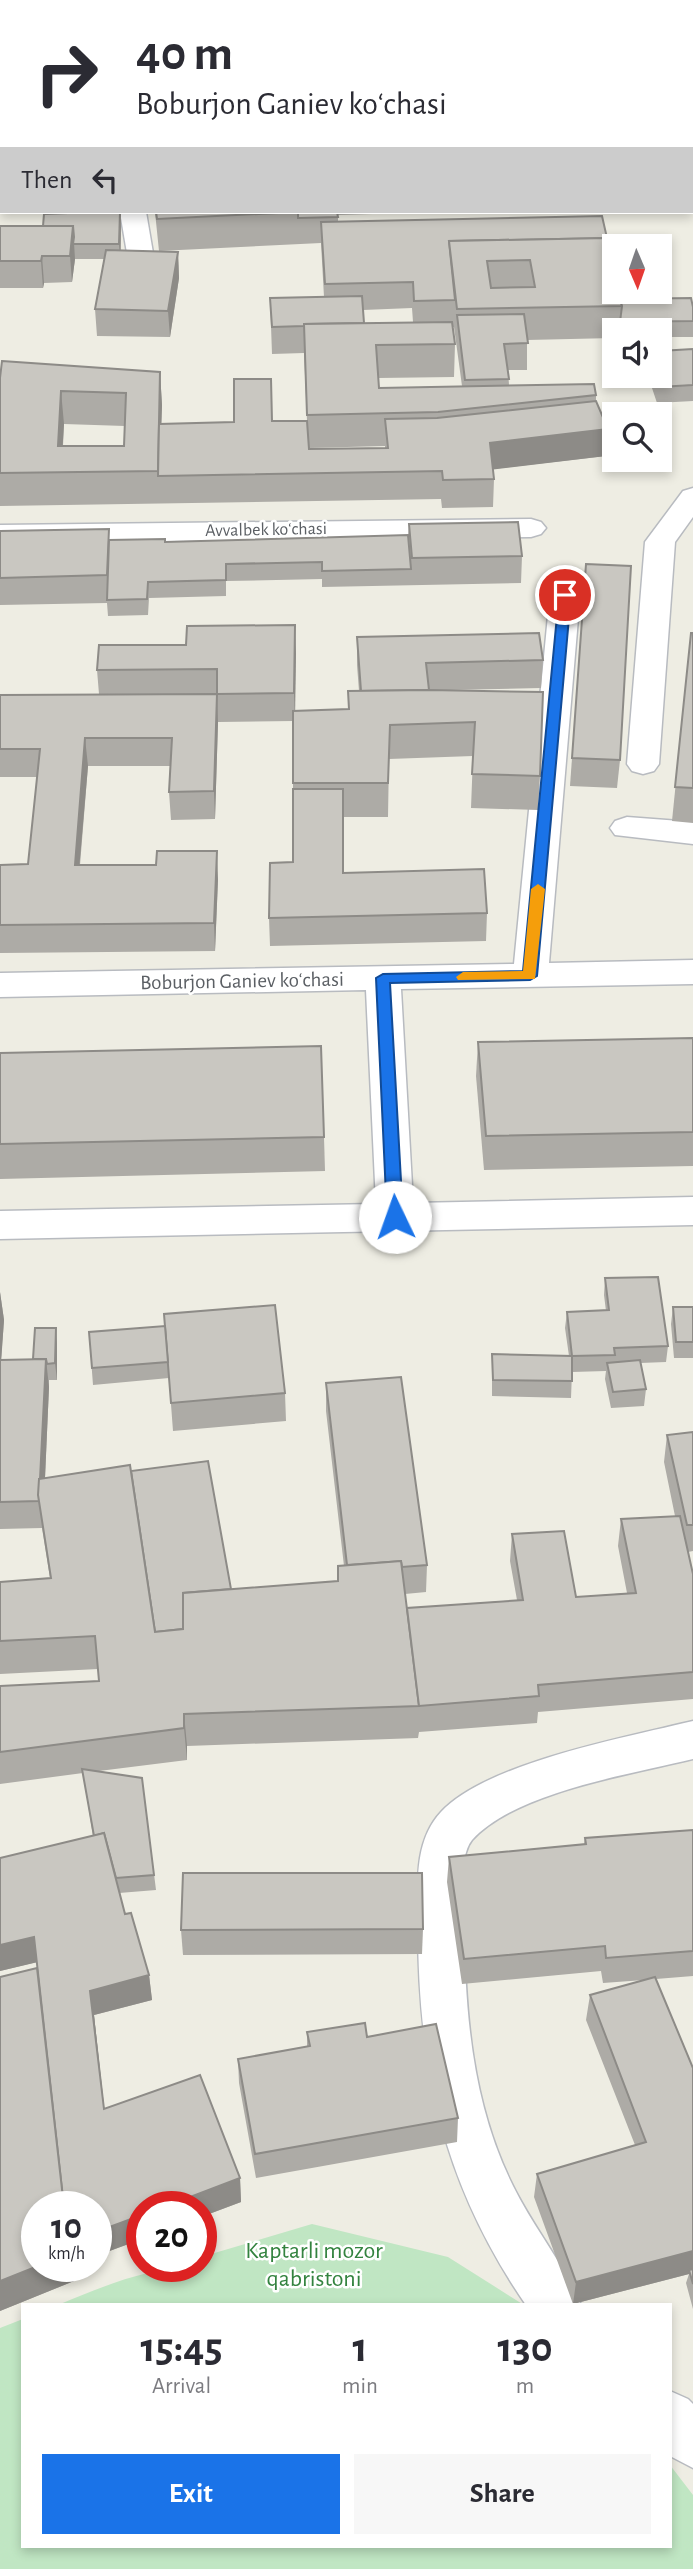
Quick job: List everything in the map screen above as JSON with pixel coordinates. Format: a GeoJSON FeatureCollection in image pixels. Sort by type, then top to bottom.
{"type":"FeatureCollection","features":[{"type":"Feature","properties":{"kind":"street"},"geometry":{"type":"LineString","coordinates":[[134,214],[140,253]]}},
{"type":"Feature","properties":{"kind":"street"},"geometry":{"type":"LineString","coordinates":[[643,764],[660,542],[693,497]]}},
{"type":"Feature","properties":{"kind":"street","name":"Avvalbek koʻchasi"},"geometry":{"type":"LineString","coordinates":[[0,534],[531,528]]}},
{"type":"Feature","properties":{"kind":"street"},"geometry":{"type":"LineString","coordinates":[[530,976],[565,595]]}},
{"type":"Feature","properties":{"kind":"street"},"geometry":{"type":"LineString","coordinates":[[627,828],[693,833]]}},
{"type":"Feature","properties":{"kind":"street","name":"Boburjon Ganiev koʻchasi"},"geometry":{"type":"LineString","coordinates":[[0,985],[693,972]]}},
{"type":"Feature","properties":{"kind":"street"},"geometry":{"type":"LineString","coordinates":[[383,978],[395,1217]]}},
{"type":"Feature","properties":{"kind":"street"},"geometry":{"type":"LineString","coordinates":[[0,1225],[693,1211]]}},
{"type":"Feature","properties":{"kind":"street"},"geometry":{"type":"LineString","coordinates":[[555,2303],[536,2278],[477,2164],[455,2092],[446,2020],[441,1942],[441,1879],[445,1845],[456,1826],[475,1809],[509,1792],[596,1764],[693,1740]]}},
{"type":"Feature","properties":{"kind":"street"},"geometry":{"type":"LineString","coordinates":[[672,2419],[693,2442]]}},
{"type":"Feature","properties":{"kind":"green space","name":"Kaptarli mozor qabristoni"},"geometry":{"type":"Polygon","coordinates":[[[312,2224],[448,2257],[521,2303],[63,2303],[126,2279],[126,2282],[217,2282],[217,2252],[312,2224]]]}},
{"type":"Feature","properties":{"kind":"green space"},"geometry":{"type":"Polygon","coordinates":[[[21,2320],[21,2548],[672,2548],[672,2468],[693,2495],[693,2569],[0,2569],[0,2328],[21,2320]]]}},
{"type":"Feature","properties":{"kind":"building"},"geometry":{"type":"Polygon","coordinates":[[[44,214],[120,214],[119,244],[73,244],[73,226],[43,226],[44,214]]]}},
{"type":"Feature","properties":{"kind":"building"},"geometry":{"type":"Polygon","coordinates":[[[156,214],[258,214],[157,219],[156,214]]]}},
{"type":"Feature","properties":{"kind":"building"},"geometry":{"type":"Polygon","coordinates":[[[298,214],[337,214],[338,217],[298,218],[298,214]]]}},
{"type":"Feature","properties":{"kind":"building"},"geometry":{"type":"Polygon","coordinates":[[[602,216],[606,234],[602,234],[602,238],[449,241],[455,300],[414,301],[413,282],[325,284],[321,222],[602,216]]]}},
{"type":"Feature","properties":{"kind":"building"},"geometry":{"type":"Polygon","coordinates":[[[0,226],[73,226],[70,256],[42,256],[41,261],[0,261],[0,226]]]}},
{"type":"Feature","properties":{"kind":"building"},"geometry":{"type":"Polygon","coordinates":[[[602,238],[602,304],[622,306],[457,309],[449,241],[602,238]],[[530,260],[487,261],[491,288],[535,287],[530,260]]]}},
{"type":"Feature","properties":{"kind":"building"},"geometry":{"type":"Polygon","coordinates":[[[106,250],[178,252],[168,311],[95,309],[106,250]]]}},
{"type":"Feature","properties":{"kind":"building"},"geometry":{"type":"Polygon","coordinates":[[[362,296],[364,323],[272,327],[270,298],[362,296]]]}},
{"type":"Feature","properties":{"kind":"building"},"geometry":{"type":"Polygon","coordinates":[[[672,298],[691,298],[693,321],[672,321],[672,318],[620,318],[621,304],[672,304],[672,298]]]}},
{"type":"Feature","properties":{"kind":"building"},"geometry":{"type":"Polygon","coordinates":[[[524,314],[528,343],[504,344],[509,379],[465,380],[457,315],[524,314]]]}},
{"type":"Feature","properties":{"kind":"building"},"geometry":{"type":"Polygon","coordinates":[[[452,322],[455,344],[376,345],[379,388],[594,384],[596,395],[438,412],[307,415],[304,324],[452,322]]]}},
{"type":"Feature","properties":{"kind":"building"},"geometry":{"type":"Polygon","coordinates":[[[693,349],[693,385],[672,386],[672,350],[693,349]]]}},
{"type":"Feature","properties":{"kind":"building"},"geometry":{"type":"Polygon","coordinates":[[[2,361],[160,372],[158,471],[0,473],[2,361]],[[61,391],[58,446],[124,446],[126,393],[61,391]]]}},
{"type":"Feature","properties":{"kind":"building"},"geometry":{"type":"Polygon","coordinates":[[[234,379],[271,379],[272,421],[307,421],[309,449],[388,448],[385,419],[437,418],[596,401],[602,415],[602,430],[490,443],[494,479],[443,480],[442,471],[158,476],[159,424],[234,422],[234,379]]]}},
{"type":"Feature","properties":{"kind":"building"},"geometry":{"type":"Polygon","coordinates":[[[518,522],[522,556],[412,558],[409,524],[518,522]]]}},
{"type":"Feature","properties":{"kind":"building"},"geometry":{"type":"Polygon","coordinates":[[[109,529],[107,575],[0,578],[0,531],[109,529]]]}},
{"type":"Feature","properties":{"kind":"building"},"geometry":{"type":"Polygon","coordinates":[[[408,535],[411,569],[322,571],[322,562],[226,564],[226,580],[148,582],[147,599],[107,600],[109,540],[165,539],[165,542],[408,535]]]}},
{"type":"Feature","properties":{"kind":"building"},"geometry":{"type":"Polygon","coordinates":[[[586,564],[631,566],[620,760],[572,758],[586,564]]]}},
{"type":"Feature","properties":{"kind":"building"},"geometry":{"type":"Polygon","coordinates":[[[295,625],[294,693],[217,694],[217,669],[97,670],[99,645],[186,645],[187,626],[295,625]]]}},
{"type":"Feature","properties":{"kind":"building"},"geometry":{"type":"Polygon","coordinates":[[[539,633],[543,660],[426,663],[429,690],[361,691],[357,637],[539,633]]]}},
{"type":"Feature","properties":{"kind":"building"},"geometry":{"type":"Polygon","coordinates":[[[693,633],[693,788],[675,787],[693,633]]]}},
{"type":"Feature","properties":{"kind":"building"},"geometry":{"type":"Polygon","coordinates":[[[348,691],[543,692],[540,776],[472,774],[475,722],[390,725],[388,783],[293,783],[293,711],[349,709],[348,691]]]}},
{"type":"Feature","properties":{"kind":"building"},"geometry":{"type":"Polygon","coordinates":[[[217,694],[214,791],[169,792],[172,738],[85,738],[75,865],[156,865],[157,851],[217,851],[214,923],[0,925],[0,865],[28,864],[40,749],[0,749],[0,695],[217,694]]]}},
{"type":"Feature","properties":{"kind":"building"},"geometry":{"type":"Polygon","coordinates":[[[293,789],[343,789],[343,873],[484,869],[487,913],[269,918],[270,863],[293,862],[293,789]]]}},
{"type":"Feature","properties":{"kind":"building"},"geometry":{"type":"Polygon","coordinates":[[[693,1038],[693,1132],[486,1136],[478,1042],[693,1038]]]}},
{"type":"Feature","properties":{"kind":"building"},"geometry":{"type":"Polygon","coordinates":[[[321,1046],[324,1137],[0,1144],[0,1053],[321,1046]]]}},
{"type":"Feature","properties":{"kind":"building"},"geometry":{"type":"Polygon","coordinates":[[[658,1277],[668,1346],[614,1348],[615,1355],[572,1356],[567,1312],[609,1310],[605,1278],[658,1277]]]}},
{"type":"Feature","properties":{"kind":"building"},"geometry":{"type":"Polygon","coordinates":[[[275,1305],[285,1393],[171,1403],[164,1314],[275,1305]]]}},
{"type":"Feature","properties":{"kind":"building"},"geometry":{"type":"Polygon","coordinates":[[[673,1307],[693,1307],[693,1342],[676,1342],[673,1307]]]}},
{"type":"Feature","properties":{"kind":"building"},"geometry":{"type":"Polygon","coordinates":[[[165,1326],[168,1362],[92,1368],[89,1332],[165,1326]]]}},
{"type":"Feature","properties":{"kind":"building"},"geometry":{"type":"Polygon","coordinates":[[[35,1328],[56,1328],[55,1363],[47,1364],[46,1359],[33,1359],[35,1328]]]}},
{"type":"Feature","properties":{"kind":"building"},"geometry":{"type":"Polygon","coordinates":[[[492,1354],[572,1356],[572,1381],[493,1380],[492,1354]]]}},
{"type":"Feature","properties":{"kind":"building"},"geometry":{"type":"Polygon","coordinates":[[[46,1359],[39,1501],[0,1502],[0,1360],[46,1359]]]}},
{"type":"Feature","properties":{"kind":"building"},"geometry":{"type":"Polygon","coordinates":[[[640,1360],[646,1389],[613,1392],[607,1363],[640,1360]]]}},
{"type":"Feature","properties":{"kind":"building"},"geometry":{"type":"Polygon","coordinates":[[[401,1377],[427,1565],[402,1567],[401,1561],[347,1565],[326,1383],[401,1377]]]}},
{"type":"Feature","properties":{"kind":"building"},"geometry":{"type":"Polygon","coordinates":[[[693,1432],[693,1525],[687,1525],[667,1435],[693,1432]]]}},
{"type":"Feature","properties":{"kind":"building"},"geometry":{"type":"Polygon","coordinates":[[[208,1461],[231,1589],[183,1593],[183,1629],[155,1632],[131,1471],[208,1461]]]}},
{"type":"Feature","properties":{"kind":"building"},"geometry":{"type":"Polygon","coordinates":[[[130,1465],[155,1632],[183,1629],[183,1593],[338,1581],[338,1566],[401,1561],[419,1706],[184,1714],[184,1728],[0,1752],[0,1686],[99,1681],[95,1636],[0,1641],[0,1582],[51,1578],[38,1495],[39,1479],[130,1465]]]}},
{"type":"Feature","properties":{"kind":"building"},"geometry":{"type":"Polygon","coordinates":[[[680,1516],[693,1574],[693,1672],[538,1685],[539,1696],[419,1706],[407,1608],[523,1600],[512,1534],[564,1531],[576,1597],[636,1593],[621,1519],[680,1516]]]}},
{"type":"Feature","properties":{"kind":"building"},"geometry":{"type":"Polygon","coordinates":[[[82,1769],[142,1778],[154,1875],[116,1878],[104,1833],[94,1836],[82,1769]]]}},
{"type":"Feature","properties":{"kind":"building"},"geometry":{"type":"Polygon","coordinates":[[[693,1830],[693,1951],[606,1958],[605,1946],[464,1959],[449,1857],[586,1844],[585,1838],[693,1830]]]}},
{"type":"Feature","properties":{"kind":"building"},"geometry":{"type":"Polygon","coordinates":[[[104,1833],[125,1914],[131,1913],[149,1975],[90,1991],[104,2109],[200,2075],[240,2178],[206,2191],[126,2191],[126,2221],[112,2226],[112,2191],[62,2191],[34,1937],[0,1945],[0,1858],[104,1833]]]}},
{"type":"Feature","properties":{"kind":"building"},"geometry":{"type":"Polygon","coordinates":[[[183,1873],[422,1873],[423,1929],[181,1930],[183,1873]]]}},
{"type":"Feature","properties":{"kind":"building"},"geometry":{"type":"Polygon","coordinates":[[[37,1968],[62,2191],[21,2191],[21,2273],[0,2281],[0,1977],[37,1968]]]}},
{"type":"Feature","properties":{"kind":"building"},"geometry":{"type":"Polygon","coordinates":[[[655,1977],[693,2068],[693,2251],[576,2282],[537,2174],[646,2142],[590,1995],[655,1977]]]}},
{"type":"Feature","properties":{"kind":"building"},"geometry":{"type":"Polygon","coordinates":[[[365,2023],[367,2037],[436,2024],[458,2118],[255,2154],[238,2059],[310,2046],[307,2032],[365,2023]]]}},
{"type":"Feature","properties":{"kind":"slow traffic"},"geometry":{"type":"LineString","coordinates":[[463,977],[530,976],[538,889]]}},
{"type":"Feature","properties":{"kind":"route"},"geometry":{"type":"LineString","coordinates":[[395,1217],[383,978],[530,976],[565,595]]}}]}
